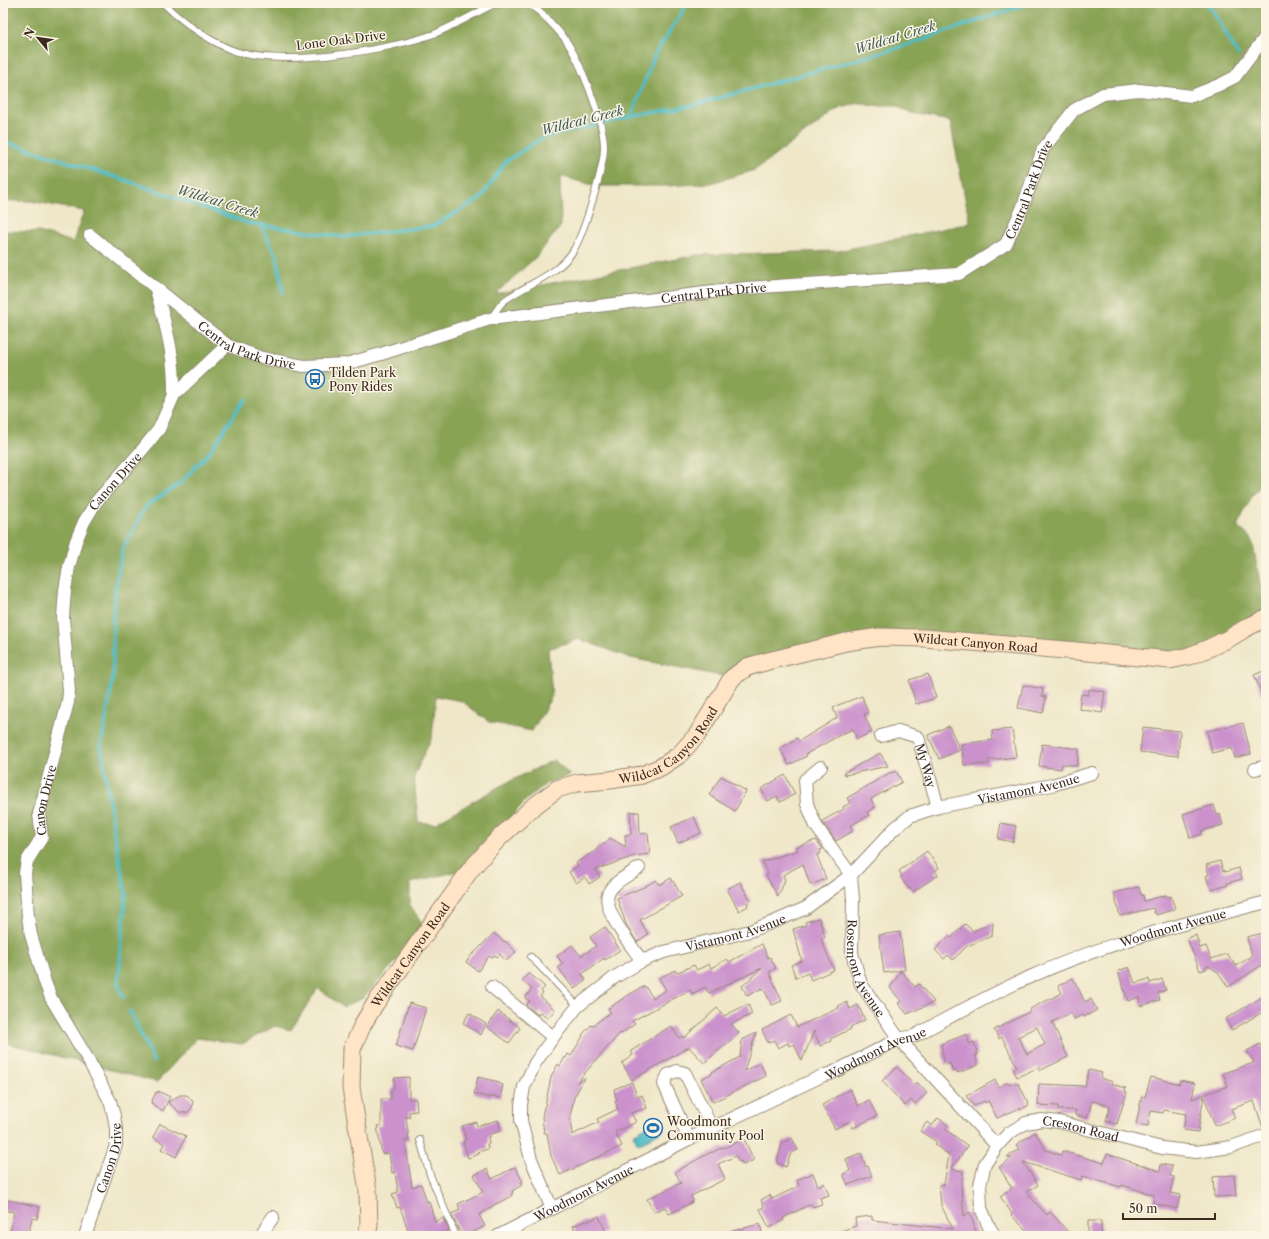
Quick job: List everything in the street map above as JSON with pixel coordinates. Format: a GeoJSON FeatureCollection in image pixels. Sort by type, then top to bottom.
{"type":"FeatureCollection","features":[{"type":"Feature","properties":{"kind":"street","name":"Central Park Drive"},"geometry":{"type":"LineString","coordinates":[[90,235],[227,345],[262,358],[287,364],[304,366],[346,364],[490,319],[746,288],[959,274],[1006,244],[1022,209],[1043,149],[1074,110],[1103,94],[1139,90],[1192,96],[1235,77],[1266,36]]}},
{"type":"Feature","properties":{"kind":"street","name":"Canon Drive"},"geometry":{"type":"LineString","coordinates":[[156,289],[167,326],[172,354],[174,395]]}},
{"type":"Feature","properties":{"kind":"street","name":"Canon Drive"},"geometry":{"type":"LineString","coordinates":[[85,1236],[116,1145],[114,1116],[106,1095],[86,1056],[51,998],[45,982],[31,935],[28,917],[25,873],[27,861],[42,837],[39,814],[68,702],[69,691],[63,617],[67,575],[76,541],[84,522],[96,502],[159,429],[174,395],[227,345]]}},
{"type":"Feature","properties":{"kind":"street","name":"Wildcat Canyon Road"},"geometry":{"type":"LineString","coordinates":[[367,1236],[369,1225],[367,1184],[351,1088],[352,1049],[363,1024],[375,1004],[471,869],[498,838],[533,807],[558,789],[577,783],[642,775],[661,767],[679,754],[697,735],[732,678],[747,667],[768,660],[846,642],[880,637],[933,639],[1170,660],[1189,656],[1207,649],[1266,618]]}},
{"type":"Feature","properties":{"kind":"street","name":"My Way"},"geometry":{"type":"LineString","coordinates":[[881,736],[898,732],[918,737],[938,807]]}},
{"type":"Feature","properties":{"kind":"street"},"geometry":{"type":"LineString","coordinates":[[821,767],[805,780],[807,804],[816,826],[851,875]]}},
{"type":"Feature","properties":{"kind":"street","name":"Vistamont Avenue"},"geometry":{"type":"LineString","coordinates":[[552,1209],[531,1159],[521,1121],[521,1105],[524,1087],[535,1063],[553,1037],[578,1006],[615,977],[642,961],[664,952],[750,931],[806,908],[851,875],[900,824],[910,816],[938,807],[1052,785],[1092,773]]}},
{"type":"Feature","properties":{"kind":"street"},"geometry":{"type":"LineString","coordinates":[[639,868],[619,882],[608,893],[607,902],[618,926],[642,961]]}},
{"type":"Feature","properties":{"kind":"street","name":"Rosemont Avenue"},"geometry":{"type":"LineString","coordinates":[[851,875],[853,899],[852,954],[861,984],[899,1039],[997,1146]]}},
{"type":"Feature","properties":{"kind":"street","name":"Woodmont Avenue"},"geometry":{"type":"LineString","coordinates":[[498,1236],[689,1139],[824,1075],[830,1074],[899,1039],[914,1036],[1030,977],[1085,955],[1175,927],[1266,902]]}},
{"type":"Feature","properties":{"kind":"street"},"geometry":{"type":"LineString","coordinates":[[492,987],[553,1037]]}},
{"type":"Feature","properties":{"kind":"street"},"geometry":{"type":"LineString","coordinates":[[689,1139],[664,1084],[668,1075],[677,1071],[685,1073],[712,1128]]}},
{"type":"Feature","properties":{"kind":"street","name":"Creston Road"},"geometry":{"type":"LineString","coordinates":[[995,1236],[988,1225],[981,1208],[980,1185],[985,1164],[997,1146],[1009,1133],[1026,1123],[1042,1120],[1059,1122],[1162,1148],[1196,1152],[1231,1147],[1266,1136]]}},
{"type":"Feature","properties":{"kind":"street"},"geometry":{"type":"LineString","coordinates":[[260,1236],[273,1217]]}},
{"type":"Feature","properties":{"kind":"lane","name":"Lone Oak Drive"},"geometry":{"type":"LineString","coordinates":[[163,3],[194,29],[228,49],[254,56],[283,57],[320,56],[401,44],[436,33],[494,4],[504,3]]}},
{"type":"Feature","properties":{"kind":"lane"},"geometry":{"type":"LineString","coordinates":[[490,319],[503,302],[547,275],[563,263],[572,252],[581,237],[596,186],[604,147],[597,112],[584,75],[565,40],[532,6],[518,3]]}},
{"type":"Feature","properties":{"kind":"lane"},"geometry":{"type":"LineString","coordinates":[[531,957],[578,1006]]}},
{"type":"Feature","properties":{"kind":"lane"},"geometry":{"type":"LineString","coordinates":[[420,1140],[430,1175],[456,1236]]}},
{"type":"Feature","properties":{"kind":"green space"},"geometry":{"type":"Polygon","coordinates":[[[3,3],[1266,3],[1266,479],[1252,496],[1237,526],[1252,539],[1266,617],[1189,656],[880,637],[732,678],[631,658],[579,639],[548,649],[552,696],[532,731],[489,722],[462,701],[436,696],[432,737],[414,776],[418,822],[434,824],[502,785],[554,760],[570,775],[547,783],[527,799],[463,870],[410,883],[410,905],[424,926],[414,941],[363,998],[343,1007],[318,988],[291,1030],[275,1026],[242,1044],[197,1038],[157,1082],[3,1042],[3,231],[39,232],[73,242],[84,211],[30,201],[3,201],[3,3]],[[859,103],[838,109],[755,170],[711,183],[668,186],[596,186],[560,176],[561,226],[536,257],[495,294],[697,255],[838,251],[970,223],[950,121],[918,115],[895,106],[873,106],[859,103]]]}},
{"type":"Feature","properties":{"kind":"water","name":"Woodmont Community Pool"},"geometry":{"type":"Polygon","coordinates":[[[656,1115],[663,1131],[638,1144],[633,1134],[650,1125],[648,1119],[656,1115]]]}},
{"type":"Feature","properties":{"kind":"building"},"geometry":{"type":"Polygon","coordinates":[[[1266,670],[1266,704],[1254,675],[1266,670]]]}},
{"type":"Feature","properties":{"kind":"building"},"geometry":{"type":"Polygon","coordinates":[[[928,674],[936,698],[916,704],[909,680],[928,674]]]}},
{"type":"Feature","properties":{"kind":"building"},"geometry":{"type":"Polygon","coordinates":[[[1023,685],[1043,689],[1042,696],[1046,697],[1043,713],[1018,708],[1023,685]]]}},
{"type":"Feature","properties":{"kind":"building"},"geometry":{"type":"Polygon","coordinates":[[[1089,689],[1105,692],[1102,713],[1079,709],[1081,694],[1088,695],[1089,689]]]}},
{"type":"Feature","properties":{"kind":"building"},"geometry":{"type":"Polygon","coordinates":[[[862,696],[868,713],[864,714],[872,732],[857,739],[853,729],[806,754],[807,756],[789,765],[780,749],[797,738],[799,741],[837,718],[833,707],[862,696]]]}},
{"type":"Feature","properties":{"kind":"building"},"geometry":{"type":"Polygon","coordinates":[[[1243,723],[1251,754],[1235,758],[1232,748],[1212,753],[1207,731],[1243,723]]]}},
{"type":"Feature","properties":{"kind":"building"},"geometry":{"type":"Polygon","coordinates":[[[949,726],[960,750],[939,759],[928,735],[949,726]]]}},
{"type":"Feature","properties":{"kind":"building"},"geometry":{"type":"Polygon","coordinates":[[[1143,727],[1180,731],[1178,756],[1140,752],[1143,727]]]}},
{"type":"Feature","properties":{"kind":"building"},"geometry":{"type":"Polygon","coordinates":[[[1012,729],[1016,757],[988,760],[989,764],[964,765],[961,744],[993,740],[992,731],[1012,729]]]}},
{"type":"Feature","properties":{"kind":"building"},"geometry":{"type":"Polygon","coordinates":[[[1042,744],[1079,749],[1077,766],[1062,764],[1061,769],[1039,766],[1042,744]]]}},
{"type":"Feature","properties":{"kind":"building"},"geometry":{"type":"Polygon","coordinates":[[[880,753],[888,766],[845,775],[844,773],[880,753]]]}},
{"type":"Feature","properties":{"kind":"building"},"geometry":{"type":"Polygon","coordinates":[[[896,771],[902,782],[871,799],[875,807],[867,812],[869,815],[850,826],[853,831],[836,841],[822,821],[844,809],[843,807],[850,803],[847,798],[891,772],[896,771]]]}},
{"type":"Feature","properties":{"kind":"building"},"geometry":{"type":"Polygon","coordinates":[[[785,775],[795,794],[780,802],[777,796],[768,801],[761,789],[785,775]]]}},
{"type":"Feature","properties":{"kind":"building"},"geometry":{"type":"Polygon","coordinates":[[[721,776],[746,791],[735,811],[709,795],[721,776]]]}},
{"type":"Feature","properties":{"kind":"building"},"geometry":{"type":"Polygon","coordinates":[[[1214,805],[1217,815],[1220,814],[1223,825],[1201,831],[1202,834],[1190,838],[1183,814],[1214,805]]]}},
{"type":"Feature","properties":{"kind":"building"},"geometry":{"type":"Polygon","coordinates":[[[630,812],[639,812],[640,834],[648,833],[650,854],[634,856],[595,870],[600,877],[589,884],[585,877],[576,883],[569,872],[578,866],[576,863],[598,849],[597,847],[605,844],[610,838],[626,847],[625,835],[631,834],[630,812]]]}},
{"type":"Feature","properties":{"kind":"building"},"geometry":{"type":"Polygon","coordinates":[[[694,817],[701,833],[678,843],[671,827],[694,817]]]}},
{"type":"Feature","properties":{"kind":"building"},"geometry":{"type":"Polygon","coordinates":[[[1001,823],[1016,826],[1013,842],[998,839],[1001,823]]]}},
{"type":"Feature","properties":{"kind":"building"},"geometry":{"type":"Polygon","coordinates":[[[816,840],[823,849],[820,850],[821,853],[817,855],[826,879],[810,885],[803,864],[783,875],[785,880],[778,897],[766,875],[768,874],[762,862],[798,850],[796,847],[816,840]]]}},
{"type":"Feature","properties":{"kind":"building"},"geometry":{"type":"Polygon","coordinates":[[[927,851],[939,868],[935,871],[938,875],[913,892],[901,878],[902,876],[899,871],[927,851]]]}},
{"type":"Feature","properties":{"kind":"building"},"geometry":{"type":"Polygon","coordinates":[[[1220,861],[1223,871],[1225,870],[1225,872],[1239,868],[1242,879],[1227,883],[1228,885],[1211,890],[1206,876],[1209,875],[1206,865],[1220,861]]]}},
{"type":"Feature","properties":{"kind":"building"},"geometry":{"type":"Polygon","coordinates":[[[671,878],[682,896],[640,920],[648,934],[637,942],[626,924],[617,898],[644,887],[656,880],[659,885],[671,878]]]}},
{"type":"Feature","properties":{"kind":"building"},"geometry":{"type":"Polygon","coordinates":[[[740,882],[751,901],[747,903],[748,906],[739,911],[727,889],[740,882]]]}},
{"type":"Feature","properties":{"kind":"building"},"geometry":{"type":"Polygon","coordinates":[[[1139,887],[1144,901],[1166,895],[1167,897],[1171,896],[1175,909],[1156,915],[1153,908],[1120,916],[1114,893],[1139,887]]]}},
{"type":"Feature","properties":{"kind":"building"},"geometry":{"type":"Polygon","coordinates":[[[819,918],[825,937],[821,939],[834,970],[811,980],[808,973],[796,978],[791,965],[802,961],[793,929],[806,925],[805,922],[819,918]]]}},
{"type":"Feature","properties":{"kind":"building"},"geometry":{"type":"Polygon","coordinates":[[[993,923],[992,936],[967,946],[953,960],[948,955],[944,959],[935,950],[949,936],[951,938],[965,924],[973,931],[993,923]]]}},
{"type":"Feature","properties":{"kind":"building"},"geometry":{"type":"Polygon","coordinates":[[[605,927],[620,950],[605,960],[604,958],[582,974],[586,980],[574,989],[558,967],[563,964],[557,956],[572,945],[581,956],[596,946],[590,937],[605,927]]]}},
{"type":"Feature","properties":{"kind":"building"},"geometry":{"type":"Polygon","coordinates":[[[900,932],[905,970],[884,973],[879,935],[900,932]]]}},
{"type":"Feature","properties":{"kind":"building"},"geometry":{"type":"Polygon","coordinates":[[[494,933],[516,952],[506,961],[500,954],[497,957],[495,955],[491,958],[489,956],[478,971],[466,962],[473,953],[494,933]]]}},
{"type":"Feature","properties":{"kind":"building"},"geometry":{"type":"Polygon","coordinates":[[[1263,933],[1264,941],[1266,941],[1266,964],[1262,965],[1228,987],[1218,972],[1208,966],[1206,969],[1200,971],[1187,938],[1196,935],[1200,948],[1206,946],[1211,959],[1227,954],[1236,966],[1252,956],[1247,937],[1263,933]]]}},
{"type":"Feature","properties":{"kind":"building"},"geometry":{"type":"Polygon","coordinates":[[[762,944],[768,958],[770,957],[776,968],[769,972],[782,1001],[772,1005],[763,988],[747,996],[742,986],[762,968],[709,993],[705,987],[692,994],[690,990],[632,1021],[635,1024],[621,1034],[620,1033],[577,1082],[585,1078],[574,1097],[570,1118],[572,1135],[599,1122],[597,1119],[618,1109],[615,1101],[617,1101],[614,1089],[632,1082],[637,1097],[642,1095],[647,1108],[631,1113],[636,1122],[615,1132],[622,1146],[560,1175],[551,1156],[547,1133],[544,1133],[542,1117],[551,1077],[558,1064],[560,1066],[568,1054],[571,1056],[583,1036],[582,1035],[591,1025],[592,1026],[611,1012],[608,1009],[625,997],[645,986],[653,998],[666,990],[659,978],[675,970],[676,973],[694,965],[697,970],[709,964],[711,968],[727,959],[729,962],[762,944]]]}},
{"type":"Feature","properties":{"kind":"building"},"geometry":{"type":"Polygon","coordinates":[[[1129,967],[1135,983],[1149,979],[1150,983],[1162,979],[1166,990],[1158,993],[1160,1000],[1141,1006],[1139,997],[1128,1001],[1118,971],[1129,967]]]}},
{"type":"Feature","properties":{"kind":"building"},"geometry":{"type":"Polygon","coordinates":[[[901,971],[915,987],[919,984],[934,1002],[907,1014],[898,1003],[901,1001],[890,988],[901,971]]]}},
{"type":"Feature","properties":{"kind":"building"},"geometry":{"type":"Polygon","coordinates":[[[529,973],[545,987],[541,991],[543,993],[540,996],[555,1010],[548,1018],[540,1012],[538,1015],[526,1005],[530,1001],[525,998],[532,989],[522,981],[529,973]]]}},
{"type":"Feature","properties":{"kind":"building"},"geometry":{"type":"Polygon","coordinates":[[[1073,978],[1085,1002],[1091,999],[1097,1010],[1084,1017],[1083,1015],[1074,1019],[1071,1013],[1052,1022],[1068,1057],[1039,1071],[1040,1067],[1017,1077],[1013,1069],[1017,1067],[1002,1037],[999,1039],[994,1030],[1031,1011],[1030,1009],[1062,993],[1058,986],[1073,978]],[[1037,1027],[1018,1037],[1027,1054],[1045,1044],[1037,1027]]]}},
{"type":"Feature","properties":{"kind":"building"},"geometry":{"type":"Polygon","coordinates":[[[1266,995],[1266,1010],[1232,1030],[1225,1019],[1266,995]]]}},
{"type":"Feature","properties":{"kind":"building"},"geometry":{"type":"Polygon","coordinates":[[[847,1002],[850,1009],[858,1005],[865,1020],[850,1027],[851,1029],[830,1039],[831,1041],[820,1046],[814,1031],[802,1061],[794,1044],[789,1046],[788,1043],[778,1048],[774,1040],[768,1043],[762,1030],[791,1015],[797,1027],[839,1008],[838,1006],[847,1002]]]}},
{"type":"Feature","properties":{"kind":"building"},"geometry":{"type":"Polygon","coordinates":[[[409,1003],[426,1008],[413,1051],[396,1046],[409,1003]]]}},
{"type":"Feature","properties":{"kind":"building"},"geometry":{"type":"Polygon","coordinates":[[[748,1004],[752,1014],[731,1024],[739,1033],[704,1063],[689,1047],[632,1080],[622,1063],[633,1055],[631,1051],[671,1026],[679,1038],[683,1036],[684,1038],[717,1008],[724,1016],[748,1004]]]}},
{"type":"Feature","properties":{"kind":"building"},"geometry":{"type":"Polygon","coordinates":[[[498,1011],[520,1028],[509,1043],[487,1027],[498,1011]]]}},
{"type":"Feature","properties":{"kind":"building"},"geometry":{"type":"Polygon","coordinates":[[[469,1013],[486,1024],[481,1035],[463,1023],[469,1013]]]}},
{"type":"Feature","properties":{"kind":"building"},"geometry":{"type":"Polygon","coordinates":[[[756,1033],[744,1071],[760,1063],[766,1076],[713,1102],[701,1079],[740,1057],[742,1040],[756,1033]]]}},
{"type":"Feature","properties":{"kind":"building"},"geometry":{"type":"Polygon","coordinates":[[[967,1034],[969,1044],[974,1042],[978,1055],[975,1055],[978,1065],[958,1073],[957,1071],[953,1072],[950,1063],[945,1065],[941,1044],[967,1034]]]}},
{"type":"Feature","properties":{"kind":"building"},"geometry":{"type":"Polygon","coordinates":[[[1260,1044],[1266,1054],[1266,1128],[1263,1128],[1254,1101],[1231,1109],[1235,1118],[1215,1126],[1204,1096],[1198,1132],[1183,1130],[1186,1114],[1164,1110],[1163,1113],[1151,1111],[1148,1126],[1136,1124],[1142,1096],[1145,1097],[1151,1077],[1180,1084],[1180,1080],[1195,1083],[1192,1099],[1228,1086],[1223,1073],[1254,1063],[1247,1051],[1260,1044]]]}},
{"type":"Feature","properties":{"kind":"building"},"geometry":{"type":"Polygon","coordinates":[[[897,1067],[914,1085],[917,1082],[927,1093],[915,1104],[911,1100],[905,1106],[882,1081],[897,1067]]]}},
{"type":"Feature","properties":{"kind":"building"},"geometry":{"type":"Polygon","coordinates":[[[1089,1070],[1102,1073],[1100,1078],[1113,1082],[1112,1084],[1126,1088],[1125,1091],[1127,1092],[1117,1124],[1106,1121],[1110,1106],[1092,1101],[1087,1118],[1075,1115],[1076,1110],[1058,1110],[1058,1106],[1038,1105],[1039,1084],[1085,1086],[1089,1070]]]}},
{"type":"Feature","properties":{"kind":"building"},"geometry":{"type":"Polygon","coordinates":[[[409,1077],[409,1099],[416,1099],[417,1111],[409,1112],[410,1117],[406,1117],[409,1140],[405,1141],[412,1187],[421,1184],[427,1202],[429,1201],[435,1222],[443,1218],[449,1230],[436,1236],[410,1236],[400,1207],[397,1208],[392,1194],[398,1192],[395,1172],[392,1173],[389,1153],[382,1154],[377,1126],[381,1126],[381,1099],[391,1099],[391,1089],[394,1089],[394,1078],[409,1077]]]}},
{"type":"Feature","properties":{"kind":"building"},"geometry":{"type":"Polygon","coordinates":[[[478,1077],[499,1082],[499,1084],[503,1085],[500,1098],[491,1096],[491,1098],[474,1094],[478,1077]]]}},
{"type":"Feature","properties":{"kind":"building"},"geometry":{"type":"Polygon","coordinates":[[[995,1080],[999,1087],[1006,1083],[1019,1084],[1029,1105],[1020,1110],[1020,1108],[997,1118],[988,1101],[985,1103],[984,1101],[974,1106],[966,1096],[995,1080]]]}},
{"type":"Feature","properties":{"kind":"building"},"geometry":{"type":"Polygon","coordinates":[[[850,1089],[858,1106],[869,1100],[877,1116],[853,1128],[850,1121],[835,1129],[822,1105],[850,1089]]]}},
{"type":"Feature","properties":{"kind":"building"},"geometry":{"type":"Polygon","coordinates":[[[158,1091],[170,1097],[163,1111],[151,1103],[156,1092],[158,1093],[158,1091]]]}},
{"type":"Feature","properties":{"kind":"building"},"geometry":{"type":"Polygon","coordinates":[[[180,1095],[187,1095],[193,1102],[192,1108],[188,1112],[179,1112],[168,1102],[180,1095]]]}},
{"type":"Feature","properties":{"kind":"building"},"geometry":{"type":"Polygon","coordinates":[[[938,1118],[948,1125],[945,1129],[968,1146],[951,1169],[963,1171],[961,1185],[964,1216],[970,1212],[977,1236],[957,1236],[955,1234],[955,1236],[832,1236],[832,1234],[856,1226],[855,1218],[872,1216],[872,1220],[953,1229],[941,1205],[939,1185],[944,1185],[949,1155],[935,1145],[937,1142],[920,1131],[927,1122],[932,1126],[938,1118]]]}},
{"type":"Feature","properties":{"kind":"building"},"geometry":{"type":"Polygon","coordinates":[[[498,1120],[501,1131],[490,1134],[488,1137],[489,1143],[487,1144],[488,1149],[478,1152],[479,1154],[468,1158],[463,1141],[466,1140],[462,1126],[476,1122],[477,1126],[498,1120]]]}},
{"type":"Feature","properties":{"kind":"building"},"geometry":{"type":"Polygon","coordinates":[[[160,1124],[186,1136],[176,1157],[161,1149],[164,1144],[153,1137],[160,1124]]]}},
{"type":"Feature","properties":{"kind":"building"},"geometry":{"type":"Polygon","coordinates":[[[1035,1132],[1046,1150],[1061,1155],[1062,1151],[1104,1163],[1107,1154],[1160,1171],[1161,1164],[1172,1166],[1170,1176],[1174,1177],[1170,1193],[1180,1195],[1177,1209],[1153,1203],[1154,1195],[1122,1185],[1121,1187],[1082,1176],[1081,1180],[1023,1162],[1038,1185],[1026,1192],[1047,1215],[1050,1212],[1072,1236],[1032,1236],[1011,1215],[1012,1214],[1000,1196],[1012,1188],[999,1167],[1012,1158],[1007,1157],[1019,1149],[1016,1145],[1035,1132]]]}},
{"type":"Feature","properties":{"kind":"building"},"geometry":{"type":"Polygon","coordinates":[[[792,1138],[798,1150],[791,1153],[786,1167],[777,1163],[782,1143],[792,1138]]]}},
{"type":"Feature","properties":{"kind":"building"},"geometry":{"type":"Polygon","coordinates":[[[744,1139],[754,1160],[743,1165],[741,1161],[739,1162],[736,1156],[718,1164],[725,1179],[691,1196],[693,1201],[691,1203],[669,1214],[665,1207],[654,1212],[647,1199],[681,1183],[675,1172],[711,1152],[744,1139]]]}},
{"type":"Feature","properties":{"kind":"building"},"geometry":{"type":"Polygon","coordinates":[[[861,1153],[866,1167],[868,1166],[872,1176],[848,1185],[843,1174],[850,1171],[846,1159],[861,1153]]]}},
{"type":"Feature","properties":{"kind":"building"},"geometry":{"type":"Polygon","coordinates":[[[515,1167],[523,1182],[520,1183],[522,1185],[512,1191],[512,1196],[492,1206],[479,1215],[485,1226],[462,1236],[451,1214],[460,1210],[458,1204],[483,1192],[474,1175],[487,1169],[492,1179],[515,1167]]]}},
{"type":"Feature","properties":{"kind":"building"},"geometry":{"type":"Polygon","coordinates":[[[813,1173],[818,1186],[824,1183],[829,1195],[820,1198],[822,1204],[813,1207],[811,1204],[783,1218],[784,1220],[769,1228],[760,1209],[764,1207],[761,1200],[770,1195],[772,1199],[799,1186],[797,1180],[813,1173]]]}},
{"type":"Feature","properties":{"kind":"building"},"geometry":{"type":"Polygon","coordinates":[[[1234,1175],[1236,1196],[1214,1197],[1213,1177],[1234,1175]]]}},
{"type":"Feature","properties":{"kind":"building"},"geometry":{"type":"Polygon","coordinates":[[[4,1199],[40,1207],[37,1219],[32,1218],[28,1236],[9,1236],[14,1212],[3,1210],[4,1199]]]}},
{"type":"Feature","properties":{"kind":"building"},"geometry":{"type":"Polygon","coordinates":[[[599,1216],[606,1232],[597,1236],[578,1236],[573,1226],[599,1216]]]}},
{"type":"Feature","properties":{"kind":"building"},"geometry":{"type":"Polygon","coordinates":[[[1088,1221],[1101,1221],[1101,1236],[1088,1236],[1088,1221]]]}},
{"type":"Feature","properties":{"kind":"building"},"geometry":{"type":"Polygon","coordinates":[[[760,1224],[763,1236],[726,1236],[725,1233],[760,1224]]]}},
{"type":"Feature","properties":{"kind":"waterway"},"geometry":{"type":"LineString","coordinates":[[631,117],[655,54],[688,3]]}},
{"type":"Feature","properties":{"kind":"waterway","name":"Wildcat Creek"},"geometry":{"type":"LineString","coordinates":[[3,141],[137,184],[248,223],[343,237],[433,226],[481,198],[506,161],[544,137],[631,117],[698,104],[898,48],[1030,3]]}},
{"type":"Feature","properties":{"kind":"waterway"},"geometry":{"type":"LineString","coordinates":[[1206,3],[1218,19],[1238,55]]}},
{"type":"Feature","properties":{"kind":"waterway"},"geometry":{"type":"LineString","coordinates":[[261,225],[277,257],[283,293]]}},
{"type":"Feature","properties":{"kind":"waterway"},"geometry":{"type":"LineString","coordinates":[[124,997],[118,985],[126,893],[115,838],[101,746],[113,678],[113,618],[115,590],[123,548],[146,506],[178,485],[208,454],[245,399]]}},
{"type":"Feature","properties":{"kind":"waterway"},"geometry":{"type":"LineString","coordinates":[[130,1011],[154,1062]]}},
{"type":"Feature","properties":{"kind":"place","name":"Tilden Park Pony Rides"},"geometry":{"type":"Point","coordinates":[315,379]}},
{"type":"Feature","properties":{"kind":"place","name":"Woodmont Community Pool"},"geometry":{"type":"Point","coordinates":[653,1128]}}]}
